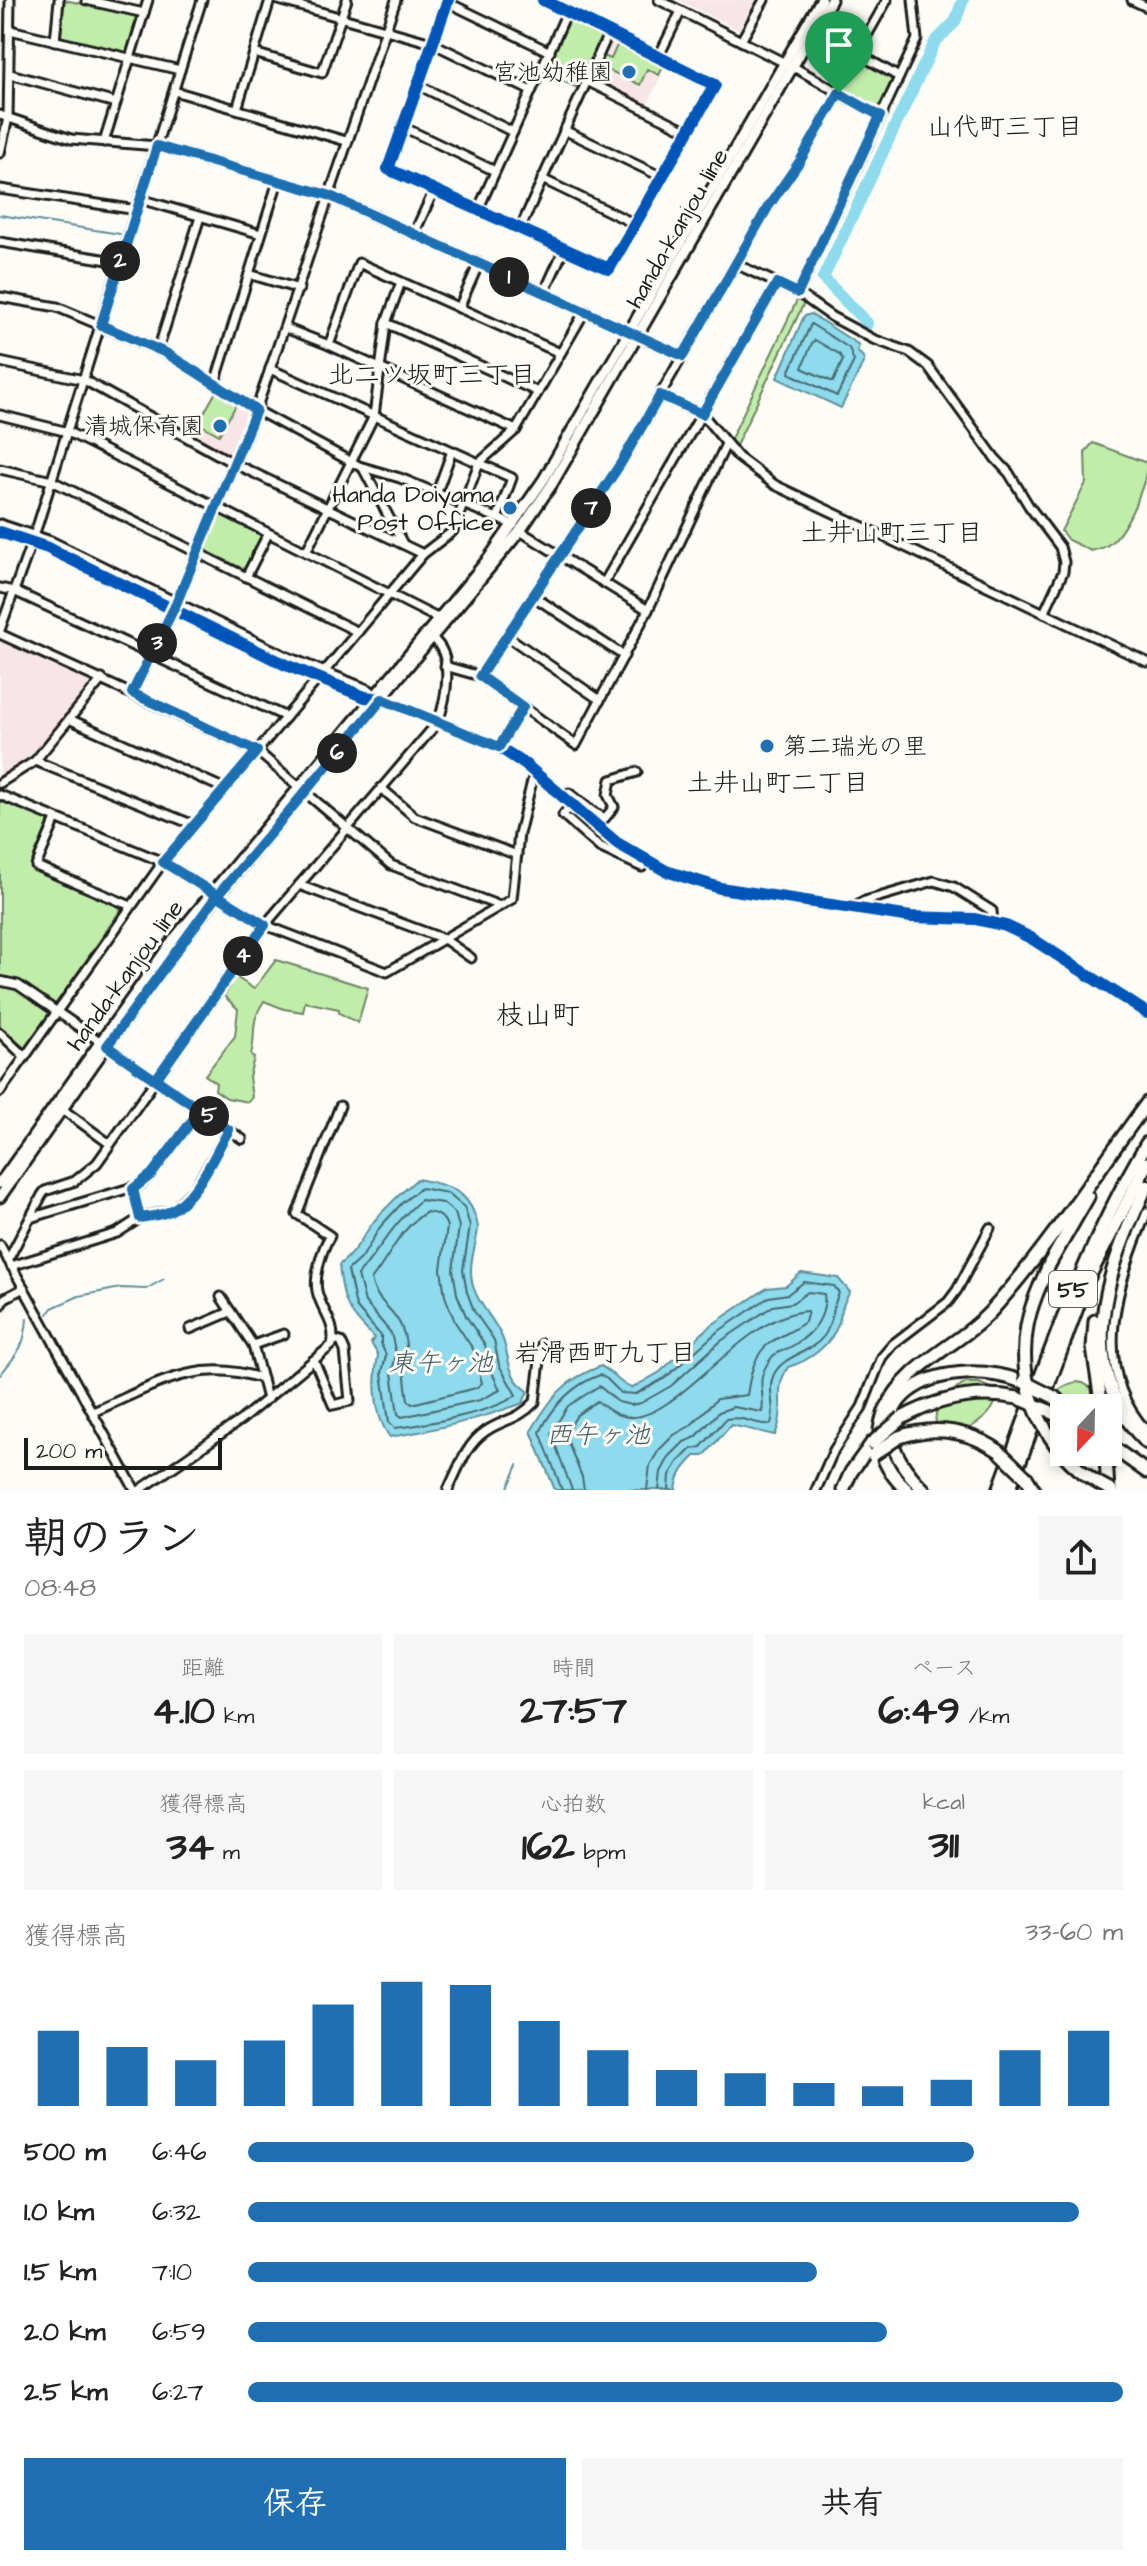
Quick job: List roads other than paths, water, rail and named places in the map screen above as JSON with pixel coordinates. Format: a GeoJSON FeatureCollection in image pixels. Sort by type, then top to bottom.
{"type":"FeatureCollection","features":[{"type":"Feature","properties":{"kind":"highway"},"geometry":{"type":"LineString","coordinates":[[1110,1490],[1086,1475],[1059,1450],[1041,1423],[1030,1394],[1025,1368],[1027,1328],[1036,1293],[1050,1263],[1103,1172],[1147,1106]]}},
{"type":"Feature","properties":{"kind":"highway"},"geometry":{"type":"LineString","coordinates":[[907,1490],[886,1466],[879,1444],[883,1419],[894,1396],[924,1364],[962,1338],[998,1303],[1147,1106]]}},
{"type":"Feature","properties":{"kind":"highway","name":"55"},"geometry":{"type":"LineString","coordinates":[[1021,1444],[1078,1277],[1104,1221],[1147,1143]]}},
{"type":"Feature","properties":{"kind":"highway","name":"55"},"geometry":{"type":"LineString","coordinates":[[1021,1444],[1087,1281],[1147,1163]]}},
{"type":"Feature","properties":{"kind":"highway"},"geometry":{"type":"LineString","coordinates":[[1100,1394],[1094,1358],[1094,1326],[1099,1303],[1147,1186]]}},
{"type":"Feature","properties":{"kind":"highway"},"geometry":{"type":"LineString","coordinates":[[1121,1249],[1103,1311],[1102,1353],[1117,1403],[1132,1428],[1147,1443]]}},
{"type":"Feature","properties":{"kind":"highway"},"geometry":{"type":"LineString","coordinates":[[924,1490],[904,1468],[892,1445],[890,1422],[904,1396],[926,1381],[961,1373],[991,1373],[1023,1382],[1050,1395]]}},
{"type":"Feature","properties":{"kind":"highway"},"geometry":{"type":"LineString","coordinates":[[843,1490],[851,1472],[902,1418],[934,1403],[963,1396],[994,1395],[1018,1398],[1050,1411]]}},
{"type":"Feature","properties":{"kind":"highway"},"geometry":{"type":"LineString","coordinates":[[849,1490],[873,1449],[899,1437],[926,1431],[953,1431],[980,1439],[999,1451],[1026,1477],[1034,1490]]}},
{"type":"Feature","properties":{"kind":"highway"},"geometry":{"type":"LineString","coordinates":[[999,1490],[1021,1444]]}},
{"type":"Feature","properties":{"kind":"highway"},"geometry":{"type":"LineString","coordinates":[[1009,1490],[1021,1444]]}},
{"type":"Feature","properties":{"kind":"highway"},"geometry":{"type":"LineString","coordinates":[[1122,1455],[1147,1475]]}},
{"type":"Feature","properties":{"kind":"highway"},"geometry":{"type":"LineString","coordinates":[[1122,1462],[1147,1475]]}},
{"type":"Feature","properties":{"kind":"highway"},"geometry":{"type":"LineString","coordinates":[[1108,1466],[1110,1490]]}},
{"type":"Feature","properties":{"kind":"main road","name":"handa-kanjou line"},"geometry":{"type":"LineString","coordinates":[[789,65],[821,0]]}},
{"type":"Feature","properties":{"kind":"main road","name":"handa-kanjou line"},"geometry":{"type":"LineString","coordinates":[[0,1183],[214,894],[379,698],[433,639],[552,484],[634,334],[789,65],[831,0]]}},
{"type":"Feature","properties":{"kind":"main road","name":"handa-kanjou line"},"geometry":{"type":"LineString","coordinates":[[379,698],[439,619],[517,528]]}},
{"type":"Feature","properties":{"kind":"main road","name":"handa-kanjou line"},"geometry":{"type":"LineString","coordinates":[[0,1197],[104,1044]]}},
{"type":"Feature","properties":{"kind":"street"},"geometry":{"type":"LineString","coordinates":[[0,153],[10,74],[10,0]]}},
{"type":"Feature","properties":{"kind":"street"},"geometry":{"type":"LineString","coordinates":[[55,41],[59,0]]}},
{"type":"Feature","properties":{"kind":"street"},"geometry":{"type":"LineString","coordinates":[[86,0],[144,13]]}},
{"type":"Feature","properties":{"kind":"street"},"geometry":{"type":"LineString","coordinates":[[104,142],[148,0]]}},
{"type":"Feature","properties":{"kind":"street"},"geometry":{"type":"LineString","coordinates":[[202,0],[34,539],[0,632],[257,751],[391,865],[500,906]]}},
{"type":"Feature","properties":{"kind":"street"},"geometry":{"type":"LineString","coordinates":[[237,109],[270,0]]}},
{"type":"Feature","properties":{"kind":"street"},"geometry":{"type":"LineString","coordinates":[[278,0],[432,43],[531,91]]}},
{"type":"Feature","properties":{"kind":"street"},"geometry":{"type":"LineString","coordinates":[[254,53],[322,73],[347,0]]}},
{"type":"Feature","properties":{"kind":"street"},"geometry":{"type":"LineString","coordinates":[[132,693],[174,607],[256,410],[396,0]]}},
{"type":"Feature","properties":{"kind":"street"},"geometry":{"type":"LineString","coordinates":[[543,0],[715,85],[609,269],[388,169],[447,1],[550,52]]}},
{"type":"Feature","properties":{"kind":"street"},"geometry":{"type":"LineString","coordinates":[[659,0],[789,65],[880,116]]}},
{"type":"Feature","properties":{"kind":"street"},"geometry":{"type":"LineString","coordinates":[[741,41],[764,0]]}},
{"type":"Feature","properties":{"kind":"street"},"geometry":{"type":"LineString","coordinates":[[887,0],[857,53],[899,77]]}},
{"type":"Feature","properties":{"kind":"street"},"geometry":{"type":"LineString","coordinates":[[798,293],[917,39],[915,0]]}},
{"type":"Feature","properties":{"kind":"street"},"geometry":{"type":"LineString","coordinates":[[1132,0],[1147,7]]}},
{"type":"Feature","properties":{"kind":"street"},"geometry":{"type":"LineString","coordinates":[[659,56],[681,11]]}},
{"type":"Feature","properties":{"kind":"street"},"geometry":{"type":"LineString","coordinates":[[478,210],[567,12]]}},
{"type":"Feature","properties":{"kind":"street"},"geometry":{"type":"LineString","coordinates":[[10,30],[180,70]]}},
{"type":"Feature","properties":{"kind":"street"},"geometry":{"type":"LineString","coordinates":[[520,229],[609,32]]}},
{"type":"Feature","properties":{"kind":"street"},"geometry":{"type":"LineString","coordinates":[[10,74],[116,103]]}},
{"type":"Feature","properties":{"kind":"street"},"geometry":{"type":"LineString","coordinates":[[587,81],[688,131]]}},
{"type":"Feature","properties":{"kind":"street"},"geometry":{"type":"LineString","coordinates":[[418,85],[513,132]]}},
{"type":"Feature","properties":{"kind":"street"},"geometry":{"type":"LineString","coordinates":[[174,91],[346,141]]}},
{"type":"Feature","properties":{"kind":"street"},"geometry":{"type":"LineString","coordinates":[[480,676],[621,463],[839,93]]}},
{"type":"Feature","properties":{"kind":"street"},"geometry":{"type":"LineString","coordinates":[[4,116],[63,137],[157,146],[328,195],[683,356]]}},
{"type":"Feature","properties":{"kind":"street"},"geometry":{"type":"LineString","coordinates":[[403,127],[495,171]]}},
{"type":"Feature","properties":{"kind":"street"},"geometry":{"type":"LineString","coordinates":[[564,130],[662,177]]}},
{"type":"Feature","properties":{"kind":"street"},"geometry":{"type":"LineString","coordinates":[[542,179],[635,224]]}},
{"type":"Feature","properties":{"kind":"street"},"geometry":{"type":"LineString","coordinates":[[215,383],[278,181]]}},
{"type":"Feature","properties":{"kind":"street"},"geometry":{"type":"LineString","coordinates":[[0,189],[137,210]]}},
{"type":"Feature","properties":{"kind":"street"},"geometry":{"type":"LineString","coordinates":[[414,234],[434,190]]}},
{"type":"Feature","properties":{"kind":"street"},"geometry":{"type":"LineString","coordinates":[[140,199],[261,234]]}},
{"type":"Feature","properties":{"kind":"street"},"geometry":{"type":"LineString","coordinates":[[158,350],[200,217]]}},
{"type":"Feature","properties":{"kind":"street"},"geometry":{"type":"LineString","coordinates":[[0,242],[120,262]]}},
{"type":"Feature","properties":{"kind":"street"},"geometry":{"type":"LineString","coordinates":[[544,293],[564,249]]}},
{"type":"Feature","properties":{"kind":"street"},"geometry":{"type":"LineString","coordinates":[[329,345],[359,263],[560,353]]}},
{"type":"Feature","properties":{"kind":"street"},"geometry":{"type":"LineString","coordinates":[[459,308],[479,263]]}},
{"type":"Feature","properties":{"kind":"street"},"geometry":{"type":"LineString","coordinates":[[736,264],[798,293],[832,317],[873,339],[918,357],[942,382],[1060,547],[1063,572],[1044,613]]}},
{"type":"Feature","properties":{"kind":"street"},"geometry":{"type":"LineString","coordinates":[[249,274],[299,289]]}},
{"type":"Feature","properties":{"kind":"street"},"geometry":{"type":"LineString","coordinates":[[306,552],[374,416],[386,323],[401,282]]}},
{"type":"Feature","properties":{"kind":"street"},"geometry":{"type":"LineString","coordinates":[[604,583],[777,283]]}},
{"type":"Feature","properties":{"kind":"street"},"geometry":{"type":"LineString","coordinates":[[0,297],[40,302],[158,350],[256,410],[363,468],[498,516],[648,610]]}},
{"type":"Feature","properties":{"kind":"street"},"geometry":{"type":"LineString","coordinates":[[0,1092],[163,862],[423,554],[449,537],[479,463],[516,430],[585,311]]}},
{"type":"Feature","properties":{"kind":"street"},"geometry":{"type":"LineString","coordinates":[[386,323],[538,392]]}},
{"type":"Feature","properties":{"kind":"street"},"geometry":{"type":"LineString","coordinates":[[285,328],[516,430]]}},
{"type":"Feature","properties":{"kind":"street"},"geometry":{"type":"LineString","coordinates":[[0,362],[84,380],[233,463],[423,554]]}},
{"type":"Feature","properties":{"kind":"street"},"geometry":{"type":"LineString","coordinates":[[270,369],[512,478],[498,516]]}},
{"type":"Feature","properties":{"kind":"street"},"geometry":{"type":"LineString","coordinates":[[660,395],[702,414],[749,467],[791,493],[1147,662]]}},
{"type":"Feature","properties":{"kind":"street"},"geometry":{"type":"LineString","coordinates":[[0,415],[68,432],[439,619]]}},
{"type":"Feature","properties":{"kind":"street"},"geometry":{"type":"LineString","coordinates":[[445,666],[480,676],[576,745],[648,610],[726,444]]}},
{"type":"Feature","properties":{"kind":"street"},"geometry":{"type":"LineString","coordinates":[[437,492],[452,451]]}},
{"type":"Feature","properties":{"kind":"street"},"geometry":{"type":"LineString","coordinates":[[363,468],[404,544]]}},
{"type":"Feature","properties":{"kind":"street"},"geometry":{"type":"LineString","coordinates":[[0,469],[52,481],[358,632]]}},
{"type":"Feature","properties":{"kind":"street"},"geometry":{"type":"LineString","coordinates":[[0,524],[322,675],[370,690],[379,698],[499,747],[617,843],[645,861],[704,884],[911,917],[993,922],[1031,938],[1147,1013]]}},
{"type":"Feature","properties":{"kind":"street"},"geometry":{"type":"LineString","coordinates":[[0,532],[34,539]]}},
{"type":"Feature","properties":{"kind":"street"},"geometry":{"type":"LineString","coordinates":[[246,577],[268,534]]}},
{"type":"Feature","properties":{"kind":"street"},"geometry":{"type":"LineString","coordinates":[[0,588],[14,591],[286,717]]}},
{"type":"Feature","properties":{"kind":"street"},"geometry":{"type":"LineString","coordinates":[[533,596],[624,656]]}},
{"type":"Feature","properties":{"kind":"street"},"geometry":{"type":"LineString","coordinates":[[507,636],[600,700]]}},
{"type":"Feature","properties":{"kind":"street"},"geometry":{"type":"LineString","coordinates":[[9,1263],[45,1191],[83,1177],[97,1163],[265,925],[438,722],[444,706],[445,666],[439,643],[433,639]]}},
{"type":"Feature","properties":{"kind":"street"},"geometry":{"type":"LineString","coordinates":[[0,783],[35,761],[102,679]]}},
{"type":"Feature","properties":{"kind":"street"},"geometry":{"type":"LineString","coordinates":[[499,747],[523,707]]}},
{"type":"Feature","properties":{"kind":"street"},"geometry":{"type":"LineString","coordinates":[[69,719],[225,789]]}},
{"type":"Feature","properties":{"kind":"street"},"geometry":{"type":"LineString","coordinates":[[35,761],[194,825]]}},
{"type":"Feature","properties":{"kind":"street"},"geometry":{"type":"LineString","coordinates":[[562,796],[569,793],[605,818],[614,807],[608,795],[611,780],[637,772]]}},
{"type":"Feature","properties":{"kind":"street"},"geometry":{"type":"LineString","coordinates":[[0,795],[163,862],[265,925],[387,972],[512,899],[519,834],[534,773]]}},
{"type":"Feature","properties":{"kind":"street"},"geometry":{"type":"LineString","coordinates":[[381,788],[415,817],[517,855]]}},
{"type":"Feature","properties":{"kind":"street"},"geometry":{"type":"LineString","coordinates":[[572,804],[563,815],[599,847],[642,867],[645,861]]}},
{"type":"Feature","properties":{"kind":"street"},"geometry":{"type":"LineString","coordinates":[[56,819],[36,866],[131,906]]}},
{"type":"Feature","properties":{"kind":"street"},"geometry":{"type":"LineString","coordinates":[[850,908],[925,882],[943,881],[992,911],[993,922]]}},
{"type":"Feature","properties":{"kind":"street"},"geometry":{"type":"LineString","coordinates":[[299,885],[444,939],[471,958]]}},
{"type":"Feature","properties":{"kind":"street"},"geometry":{"type":"LineString","coordinates":[[0,981],[18,985],[242,1139]]}},
{"type":"Feature","properties":{"kind":"street"},"geometry":{"type":"LineString","coordinates":[[0,1033],[25,1057]]}},
{"type":"Feature","properties":{"kind":"street"},"geometry":{"type":"LineString","coordinates":[[0,1245],[138,1490],[241,1420],[332,1345],[332,1324],[316,1290],[319,1267],[330,1236],[297,1214],[340,1106]]}},
{"type":"Feature","properties":{"kind":"street"},"geometry":{"type":"LineString","coordinates":[[62,1109],[110,1144]]}},
{"type":"Feature","properties":{"kind":"street"},"geometry":{"type":"LineString","coordinates":[[30,1218],[133,1189],[152,1174],[200,1110]]}},
{"type":"Feature","properties":{"kind":"street"},"geometry":{"type":"LineString","coordinates":[[9,1263],[117,1233],[140,1218],[166,1213],[185,1200],[229,1130]]}},
{"type":"Feature","properties":{"kind":"street"},"geometry":{"type":"LineString","coordinates":[[133,1189],[140,1218]]}},
{"type":"Feature","properties":{"kind":"street"},"geometry":{"type":"LineString","coordinates":[[1147,1212],[1122,1279],[1114,1309],[1112,1338],[1124,1394],[1147,1431]]}},
{"type":"Feature","properties":{"kind":"street"},"geometry":{"type":"LineString","coordinates":[[816,1490],[834,1450],[862,1407],[882,1357],[893,1344],[948,1302],[990,1228]]}},
{"type":"Feature","properties":{"kind":"street"},"geometry":{"type":"LineString","coordinates":[[0,1306],[5,1298],[24,1288]]}},
{"type":"Feature","properties":{"kind":"street"},"geometry":{"type":"LineString","coordinates":[[221,1297],[253,1345],[267,1399]]}},
{"type":"Feature","properties":{"kind":"street"},"geometry":{"type":"LineString","coordinates":[[190,1329],[230,1312]]}},
{"type":"Feature","properties":{"kind":"street"},"geometry":{"type":"LineString","coordinates":[[253,1345],[284,1334]]}},
{"type":"Feature","properties":{"kind":"street"},"geometry":{"type":"LineString","coordinates":[[314,1360],[333,1405],[350,1401],[345,1351],[341,1342],[334,1340]]}},
{"type":"Feature","properties":{"kind":"street"},"geometry":{"type":"LineString","coordinates":[[448,1490],[468,1448],[478,1437],[523,1414],[535,1402],[542,1344]]}},
{"type":"Feature","properties":{"kind":"street"},"geometry":{"type":"LineString","coordinates":[[93,1412],[190,1372],[228,1371],[262,1379]]}},
{"type":"Feature","properties":{"kind":"water"},"geometry":{"type":"Polygon","coordinates":[[[811,314],[859,345],[857,351],[865,359],[841,408],[777,378],[804,316],[811,314]]]}},
{"type":"Feature","properties":{"kind":"water","name":"東午ヶ池"},"geometry":{"type":"Polygon","coordinates":[[[417,1179],[453,1189],[471,1207],[478,1228],[471,1265],[474,1289],[502,1337],[512,1373],[528,1391],[523,1403],[507,1409],[390,1437],[378,1409],[375,1386],[378,1355],[371,1343],[374,1338],[348,1306],[342,1290],[339,1265],[355,1249],[380,1214],[417,1179]]]}},
{"type":"Feature","properties":{"kind":"water","name":"西午ヶ池"},"geometry":{"type":"Polygon","coordinates":[[[801,1273],[838,1278],[850,1292],[836,1330],[826,1344],[804,1361],[788,1367],[781,1385],[779,1425],[775,1435],[731,1425],[704,1456],[695,1456],[688,1464],[680,1475],[676,1490],[555,1490],[531,1431],[559,1391],[577,1377],[601,1366],[632,1388],[660,1372],[710,1326],[767,1288],[786,1286],[801,1273]]]}},
{"type":"Feature","properties":{"kind":"waterway"},"geometry":{"type":"LineString","coordinates":[[865,328],[867,323],[823,278],[935,42],[955,22],[963,0]]}},
{"type":"Feature","properties":{"kind":"waterway"},"geometry":{"type":"LineString","coordinates":[[0,215],[120,234]]}},
{"type":"Feature","properties":{"kind":"waterway"},"geometry":{"type":"LineString","coordinates":[[0,776],[33,757],[92,684]]}},
{"type":"Feature","properties":{"kind":"waterway"},"geometry":{"type":"LineString","coordinates":[[48,1314],[52,1308],[79,1296],[121,1288],[146,1289],[164,1279]]}},
{"type":"Feature","properties":{"kind":"waterway"},"geometry":{"type":"LineString","coordinates":[[0,1375],[19,1350],[27,1319]]}},
{"type":"Feature","properties":{"kind":"waterway"},"geometry":{"type":"LineString","coordinates":[[507,1490],[518,1465]]}},
{"type":"Feature","properties":{"kind":"place","name":"宮池幼稚園"},"geometry":{"type":"Point","coordinates":[629,72]}},
{"type":"Feature","properties":{"kind":"place","name":"清城保育園"},"geometry":{"type":"Point","coordinates":[220,426]}},
{"type":"Feature","properties":{"kind":"place","name":"Handa Doiyama Post Office"},"geometry":{"type":"Point","coordinates":[510,508]}},
{"type":"Feature","properties":{"kind":"place","name":"第二瑞光の里"},"geometry":{"type":"Point","coordinates":[767,746]}},
{"type":"Feature","properties":{"kind":"district","name":"山代町三丁目"},"geometry":{"type":"Point","coordinates":[1005,126]}},
{"type":"Feature","properties":{"kind":"district","name":"北二ツ坂町三丁目"},"geometry":{"type":"Point","coordinates":[432,374]}},
{"type":"Feature","properties":{"kind":"district","name":"土井山町三丁目"},"geometry":{"type":"Point","coordinates":[892,532]}},
{"type":"Feature","properties":{"kind":"district","name":"土井山町二丁目"},"geometry":{"type":"Point","coordinates":[778,782]}},
{"type":"Feature","properties":{"kind":"district","name":"枝山町"},"geometry":{"type":"Point","coordinates":[538,1014]}},
{"type":"Feature","properties":{"kind":"district","name":"岩滑西町九丁目"},"geometry":{"type":"Point","coordinates":[605,1352]}}]}
